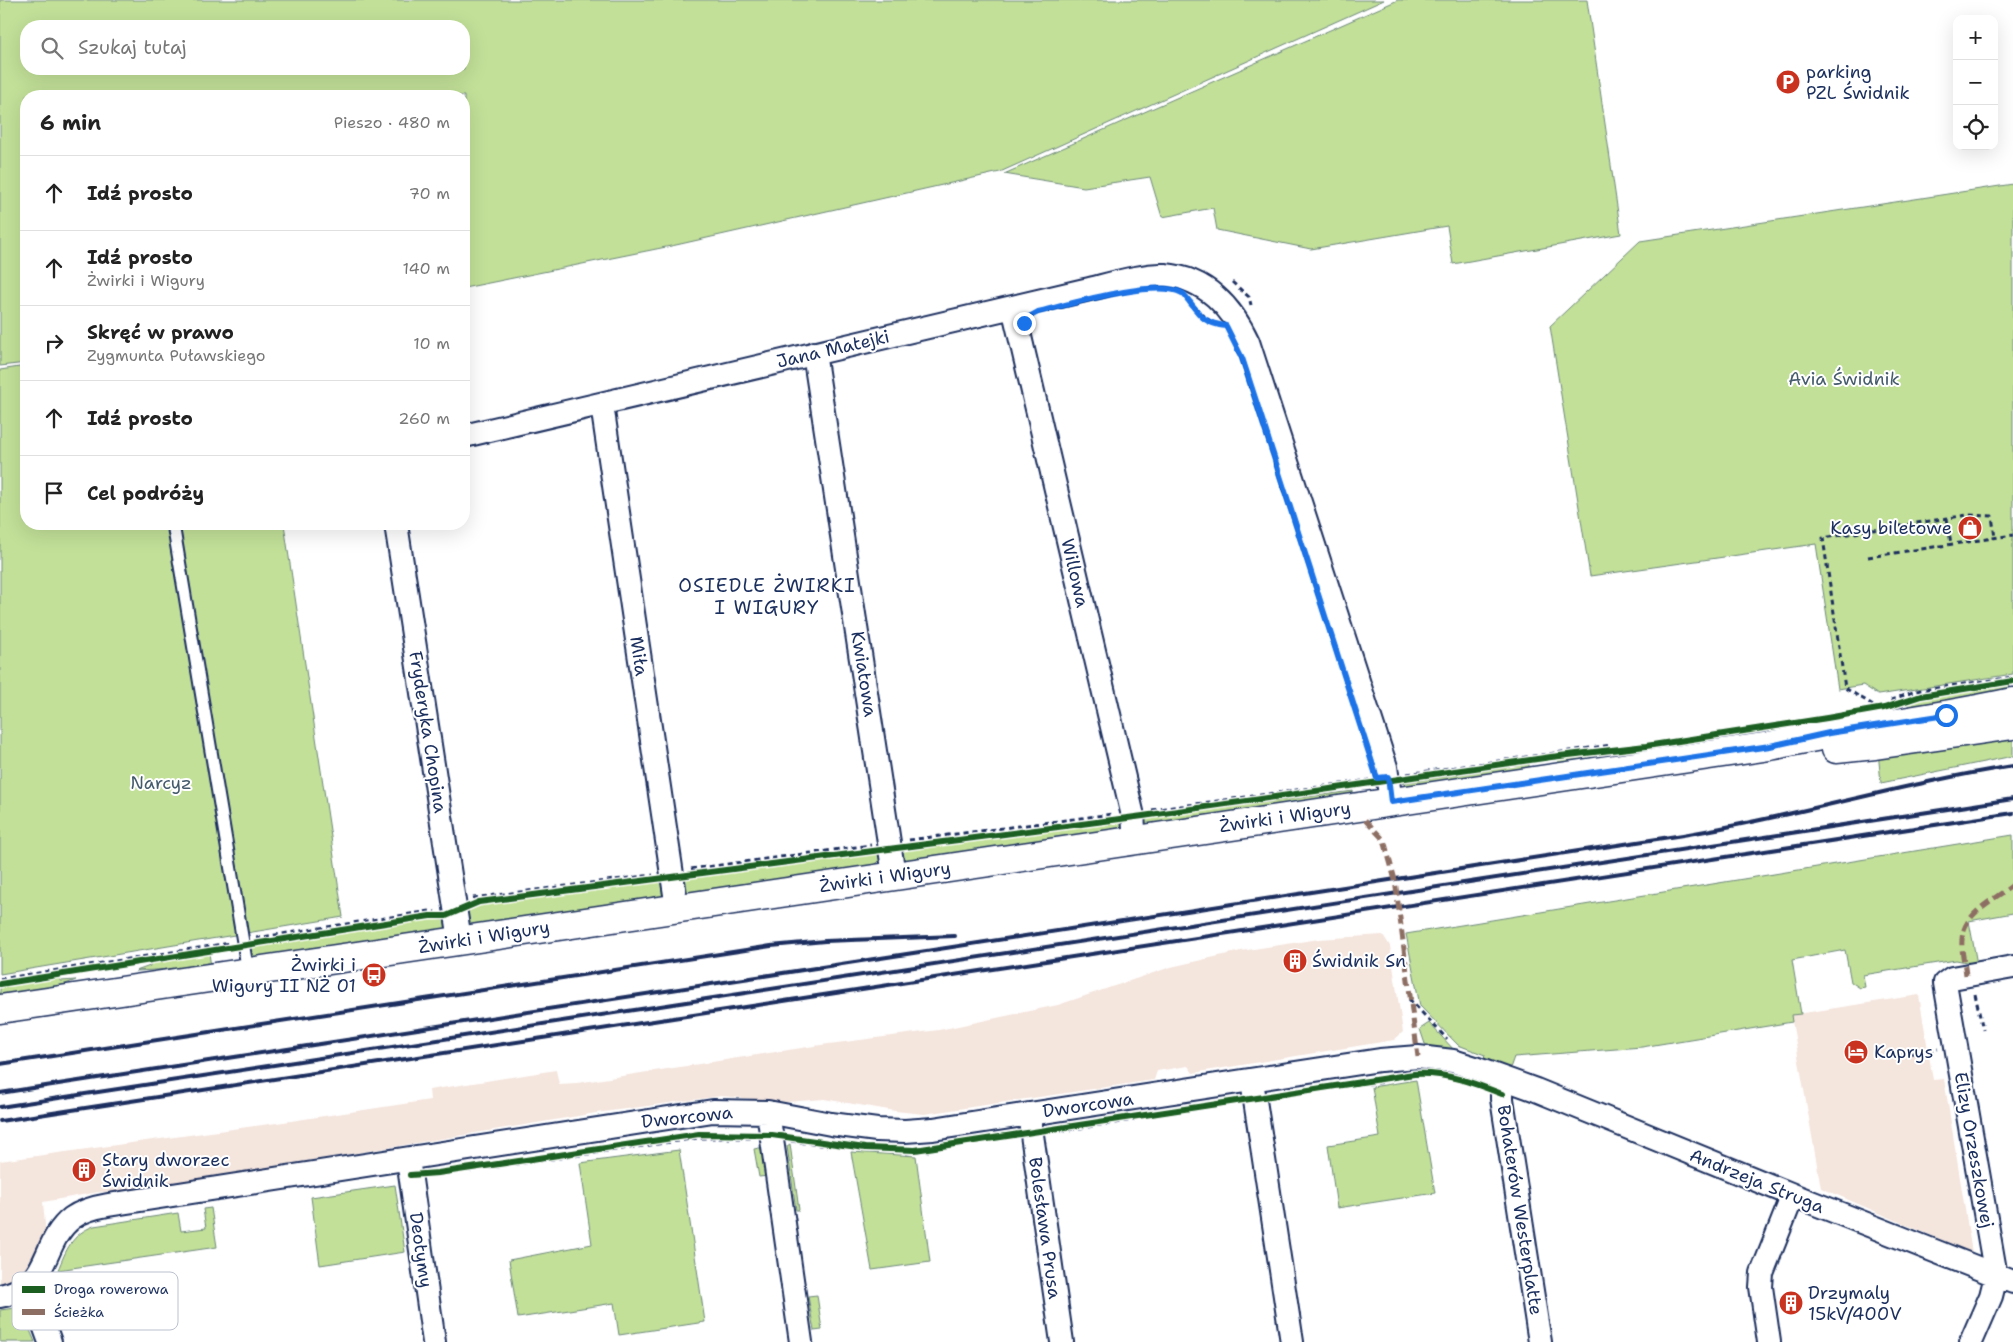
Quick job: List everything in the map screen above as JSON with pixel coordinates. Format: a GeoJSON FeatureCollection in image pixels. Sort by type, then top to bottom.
{"type":"FeatureCollection","features":[{"type":"Feature","properties":{"kind":"main road"},"geometry":{"type":"LineString","coordinates":[[1770,746],[1829,733],[2002,704]]}},
{"type":"Feature","properties":{"kind":"main road"},"geometry":{"type":"LineString","coordinates":[[1770,746],[1838,749],[2013,724]]}},
{"type":"Feature","properties":{"kind":"main road","name":"Żwirki i Wigury"},"geometry":{"type":"LineString","coordinates":[[0,1010],[894,876],[1133,823],[1389,787],[1770,746]]}},
{"type":"Feature","properties":{"kind":"street","name":"Jana Matejki"},"geometry":{"type":"LineString","coordinates":[[470,435],[1149,276],[1177,277],[1197,296],[1227,306],[1240,324],[1248,342],[1389,787]]}},
{"type":"Feature","properties":{"kind":"street","name":"Willowa"},"geometry":{"type":"LineString","coordinates":[[1013,307],[1133,823]]}},
{"type":"Feature","properties":{"kind":"street","name":"Kwiatowa"},"geometry":{"type":"LineString","coordinates":[[814,354],[894,876]]}},
{"type":"Feature","properties":{"kind":"street","name":"Miła"},"geometry":{"type":"LineString","coordinates":[[602,405],[677,908]]}},
{"type":"Feature","properties":{"kind":"street","name":"Fryderyka Chopina"},"geometry":{"type":"LineString","coordinates":[[397,530],[460,940]]}},
{"type":"Feature","properties":{"kind":"street","name":"Elizy Orzeszkowej"},"geometry":{"type":"LineString","coordinates":[[1971,1342],[1991,1296],[2005,1279],[1956,1046],[1946,983],[1952,978],[2013,967]]}},
{"type":"Feature","properties":{"kind":"street","name":"Dworcowa"},"geometry":{"type":"LineString","coordinates":[[40,1272],[60,1230],[74,1217],[92,1208],[713,1111],[768,1112],[832,1124],[905,1131],[1030,1123],[1252,1080],[1380,1060],[1418,1057],[1453,1061],[1502,1078]]}},
{"type":"Feature","properties":{"kind":"street","name":"Andrzeja Struga"},"geometry":{"type":"LineString","coordinates":[[1502,1078],[2005,1279]]}},
{"type":"Feature","properties":{"kind":"street","name":"Bohaterów Westerplatte"},"geometry":{"type":"LineString","coordinates":[[1502,1078],[1502,1099],[1540,1342]]}},
{"type":"Feature","properties":{"kind":"street"},"geometry":{"type":"LineString","coordinates":[[1252,1080],[1292,1342]]}},
{"type":"Feature","properties":{"kind":"street"},"geometry":{"type":"LineString","coordinates":[[768,1112],[801,1342]]}},
{"type":"Feature","properties":{"kind":"street","name":"Bolesława Prusa"},"geometry":{"type":"LineString","coordinates":[[1030,1123],[1062,1342]]}},
{"type":"Feature","properties":{"kind":"street","name":"Deotymy"},"geometry":{"type":"LineString","coordinates":[[408,1159],[434,1342]]}},
{"type":"Feature","properties":{"kind":"street"},"geometry":{"type":"LineString","coordinates":[[1769,1342],[1761,1287],[1762,1273],[1793,1195]]}},
{"type":"Feature","properties":{"kind":"street"},"geometry":{"type":"LineString","coordinates":[[46,1330],[50,1342]]}},
{"type":"Feature","properties":{"kind":"lane"},"geometry":{"type":"LineString","coordinates":[[174,530],[248,972]]}},
{"type":"Feature","properties":{"kind":"path"},"geometry":{"type":"LineString","coordinates":[[1228,279],[1249,297],[1252,309]]}},
{"type":"Feature","properties":{"kind":"path"},"geometry":{"type":"LineString","coordinates":[[1197,296],[1212,324],[1219,325]]}},
{"type":"Feature","properties":{"kind":"path"},"geometry":{"type":"LineString","coordinates":[[1995,538],[1992,516],[1967,515],[1823,538],[1845,688],[1880,705],[1916,691],[2013,677]]}},
{"type":"Feature","properties":{"kind":"path"},"geometry":{"type":"LineString","coordinates":[[1947,518],[1951,544]]}},
{"type":"Feature","properties":{"kind":"path"},"geometry":{"type":"LineString","coordinates":[[1868,557],[2013,535]]}},
{"type":"Feature","properties":{"kind":"path"},"geometry":{"type":"LineString","coordinates":[[1864,709],[1921,696],[2013,681]]}},
{"type":"Feature","properties":{"kind":"path"},"geometry":{"type":"LineString","coordinates":[[0,979],[430,916],[440,917],[455,909],[479,902],[671,874],[890,845],[1133,823],[1389,787],[1617,747]]}},
{"type":"Feature","properties":{"kind":"path"},"geometry":{"type":"LineString","coordinates":[[0,984],[243,943]]}},
{"type":"Feature","properties":{"kind":"path"},"geometry":{"type":"LineString","coordinates":[[1975,991],[1982,1030]]}},
{"type":"Feature","properties":{"kind":"path"},"geometry":{"type":"LineString","coordinates":[[1893,1056],[1956,1046]]}},
{"type":"Feature","properties":{"kind":"path"},"geometry":{"type":"LineString","coordinates":[[1359,1082],[1396,1076]]}},
{"type":"Feature","properties":{"kind":"path"},"geometry":{"type":"LineString","coordinates":[[1030,1123],[1138,1116]]}},
{"type":"Feature","properties":{"kind":"path"},"geometry":{"type":"LineString","coordinates":[[458,1170],[699,1134],[772,1135],[837,1144]]}},
{"type":"Feature","properties":{"kind":"path"},"geometry":{"type":"LineString","coordinates":[[895,1149],[915,1150],[940,1146]]}},
{"type":"Feature","properties":{"kind":"shaded area"},"geometry":{"type":"Polygon","coordinates":[[[1383,935],[1390,946],[1403,1032],[1394,1040],[1193,1073],[1188,1066],[1157,1071],[1154,1080],[924,1114],[824,1099],[787,1102],[721,1096],[596,1113],[127,1191],[99,1192],[43,1202],[46,1237],[27,1272],[12,1272],[12,1282],[0,1287],[0,1161],[430,1100],[429,1090],[556,1070],[559,1084],[577,1083],[821,1045],[939,1030],[1058,1005],[1171,967],[1241,951],[1319,939],[1383,935]]]}},
{"type":"Feature","properties":{"kind":"shaded area"},"geometry":{"type":"Polygon","coordinates":[[[1919,995],[1933,1080],[1944,1079],[1972,1253],[1821,1188],[1791,1015],[1919,995]]]}},
{"type":"Feature","properties":{"kind":"green space"},"geometry":{"type":"Polygon","coordinates":[[[0,0],[1384,0],[1000,172],[676,245],[470,287],[470,90],[20,90],[20,364],[0,366],[0,0]]]}},
{"type":"Feature","properties":{"kind":"green space"},"geometry":{"type":"Polygon","coordinates":[[[1398,0],[1587,0],[1621,234],[1453,264],[1447,226],[1311,249],[1217,230],[1213,208],[1162,217],[1150,177],[1084,187],[1004,174],[1398,0]]]}},
{"type":"Feature","properties":{"kind":"green space","name":"Avia Świdnik"},"geometry":{"type":"Polygon","coordinates":[[[2013,184],[2013,674],[1878,695],[1863,685],[1838,689],[1816,544],[1590,576],[1550,326],[1640,241],[2013,184]]]}},
{"type":"Feature","properties":{"kind":"green space","name":"Narcyz"},"geometry":{"type":"Polygon","coordinates":[[[20,367],[20,530],[285,530],[343,917],[0,974],[0,370],[20,367]]]}},
{"type":"Feature","properties":{"kind":"green space"},"geometry":{"type":"Polygon","coordinates":[[[2009,685],[2010,689],[1920,706],[1910,706],[1904,703],[1915,700],[2009,685]]]}},
{"type":"Feature","properties":{"kind":"green space"},"geometry":{"type":"Polygon","coordinates":[[[1761,731],[1762,735],[1713,743],[1712,738],[1761,731]]]}},
{"type":"Feature","properties":{"kind":"green space"},"geometry":{"type":"Polygon","coordinates":[[[2013,732],[2013,756],[1881,783],[1878,751],[2013,732]]]}},
{"type":"Feature","properties":{"kind":"green space"},"geometry":{"type":"Polygon","coordinates":[[[1640,748],[1641,752],[1559,766],[1557,759],[1640,748]]]}},
{"type":"Feature","properties":{"kind":"green space"},"geometry":{"type":"Polygon","coordinates":[[[1529,764],[1529,768],[1408,786],[1402,783],[1529,764]]]}},
{"type":"Feature","properties":{"kind":"green space"},"geometry":{"type":"Polygon","coordinates":[[[1353,791],[1354,797],[1149,826],[1139,819],[1353,791]]]}},
{"type":"Feature","properties":{"kind":"green space"},"geometry":{"type":"Polygon","coordinates":[[[1125,821],[1124,826],[1120,829],[907,861],[902,857],[899,850],[1125,821]]]}},
{"type":"Feature","properties":{"kind":"green space"},"geometry":{"type":"Polygon","coordinates":[[[2013,835],[2013,913],[1969,921],[1977,964],[1956,960],[1863,975],[1865,987],[1860,988],[1851,982],[1845,950],[1792,960],[1801,1014],[1791,1015],[1792,1022],[1642,1047],[1514,1057],[1509,1071],[1483,1061],[1485,1055],[1458,1045],[1420,1006],[1406,934],[2013,835]]]}},
{"type":"Feature","properties":{"kind":"green space"},"geometry":{"type":"Polygon","coordinates":[[[883,852],[881,859],[872,868],[686,894],[677,879],[883,852]]]}},
{"type":"Feature","properties":{"kind":"green space"},"geometry":{"type":"Polygon","coordinates":[[[666,881],[663,897],[474,927],[466,924],[460,912],[477,905],[666,881]]]}},
{"type":"Feature","properties":{"kind":"green space"},"geometry":{"type":"Polygon","coordinates":[[[451,917],[443,931],[255,959],[249,953],[248,948],[429,919],[443,920],[451,917]]]}},
{"type":"Feature","properties":{"kind":"green space"},"geometry":{"type":"Polygon","coordinates":[[[209,953],[211,967],[136,971],[150,966],[150,962],[209,953]]]}},
{"type":"Feature","properties":{"kind":"green space"},"geometry":{"type":"Polygon","coordinates":[[[60,977],[61,981],[76,980],[41,993],[0,999],[0,987],[60,977]]]}},
{"type":"Feature","properties":{"kind":"green space"},"geometry":{"type":"Polygon","coordinates":[[[1429,1023],[1455,1051],[1425,1044],[1420,1029],[1429,1023]]]}},
{"type":"Feature","properties":{"kind":"green space"},"geometry":{"type":"Polygon","coordinates":[[[1416,1080],[1435,1193],[1337,1208],[1328,1145],[1380,1137],[1372,1087],[1416,1080]]]}},
{"type":"Feature","properties":{"kind":"green space"},"geometry":{"type":"Polygon","coordinates":[[[790,1144],[799,1210],[796,1210],[787,1146],[790,1144]]]}},
{"type":"Feature","properties":{"kind":"green space"},"geometry":{"type":"Polygon","coordinates":[[[764,1147],[768,1176],[759,1177],[754,1149],[764,1147]]]}},
{"type":"Feature","properties":{"kind":"green space"},"geometry":{"type":"Polygon","coordinates":[[[679,1150],[705,1322],[619,1335],[614,1303],[518,1318],[509,1260],[592,1244],[580,1163],[679,1150]]]}},
{"type":"Feature","properties":{"kind":"green space"},"geometry":{"type":"Polygon","coordinates":[[[851,1152],[916,1156],[930,1262],[872,1270],[851,1152]]]}},
{"type":"Feature","properties":{"kind":"green space"},"geometry":{"type":"Polygon","coordinates":[[[395,1185],[405,1252],[320,1265],[311,1197],[395,1185]]]}},
{"type":"Feature","properties":{"kind":"green space"},"geometry":{"type":"Polygon","coordinates":[[[211,1208],[217,1247],[58,1270],[67,1249],[75,1238],[86,1229],[94,1226],[178,1213],[181,1231],[206,1228],[203,1209],[211,1208]]]}},
{"type":"Feature","properties":{"kind":"green space"},"geometry":{"type":"Polygon","coordinates":[[[817,1295],[822,1330],[814,1331],[808,1296],[817,1295]]]}},
{"type":"Feature","properties":{"kind":"green space"},"geometry":{"type":"Polygon","coordinates":[[[12,1308],[12,1330],[30,1330],[35,1342],[0,1342],[0,1310],[12,1308]]]}},
{"type":"Feature","properties":{"kind":"railway"},"geometry":{"type":"LineString","coordinates":[[0,1093],[1683,835],[1766,819],[1930,781],[2013,766]]}},
{"type":"Feature","properties":{"kind":"railway"},"geometry":{"type":"LineString","coordinates":[[0,1107],[2013,799]]}},
{"type":"Feature","properties":{"kind":"railway"},"geometry":{"type":"LineString","coordinates":[[0,1121],[2013,813]]}},
{"type":"Feature","properties":{"kind":"railway"},"geometry":{"type":"LineString","coordinates":[[0,1064],[771,946],[825,941],[955,936]]}},
{"type":"Feature","properties":{"kind":"marked path"},"geometry":{"type":"LineString","coordinates":[[1365,820],[1384,840],[1395,880],[1418,1057]]}},
{"type":"Feature","properties":{"kind":"marked path"},"geometry":{"type":"LineString","coordinates":[[1966,975],[1962,940],[1968,922],[1981,908],[2013,885]]}},
{"type":"Feature","properties":{"kind":"cycle path"},"geometry":{"type":"LineString","coordinates":[[0,984],[430,916],[446,916],[479,902],[1143,816],[1551,757],[1646,746],[1884,708],[1921,696],[2013,681]]}},
{"type":"Feature","properties":{"kind":"cycle path"},"geometry":{"type":"LineString","coordinates":[[410,1175],[438,1173],[699,1134],[772,1135],[865,1148],[915,1150],[1414,1074],[1448,1077],[1470,1082],[1502,1094]]}},
{"type":"Feature","properties":{"kind":"place","name":"parking PZL Świdnik"},"geometry":{"type":"Point","coordinates":[1788,82]}},
{"type":"Feature","properties":{"kind":"place","name":"Kasy biletowe"},"geometry":{"type":"Point","coordinates":[1970,528]}},
{"type":"Feature","properties":{"kind":"place","name":"Świdnik Sn"},"geometry":{"type":"Point","coordinates":[1295,961]}},
{"type":"Feature","properties":{"kind":"place","name":"Żwirki i Wigury II NŻ 01"},"geometry":{"type":"Point","coordinates":[374,975]}},
{"type":"Feature","properties":{"kind":"place","name":"Kaprys"},"geometry":{"type":"Point","coordinates":[1856,1052]}},
{"type":"Feature","properties":{"kind":"place","name":"Stary dworzec Świdnik"},"geometry":{"type":"Point","coordinates":[84,1170]}},
{"type":"Feature","properties":{"kind":"place","name":"Drzymaly 15kV/400V"},"geometry":{"type":"Point","coordinates":[1791,1303]}},
{"type":"Feature","properties":{"kind":"district","name":"OSIEDLE ŻWIRKI I WIGURY"},"geometry":{"type":"Point","coordinates":[767,596]}},
{"type":"Feature","properties":{"kind":"route"},"geometry":{"type":"LineString","coordinates":[[1024,323],[1033,313],[1102,297],[1161,288],[1183,293],[1197,312],[1212,324],[1226,326],[1242,358],[1377,778],[1388,777],[1391,802],[1770,746],[1829,733],[1946,715]]}}]}
